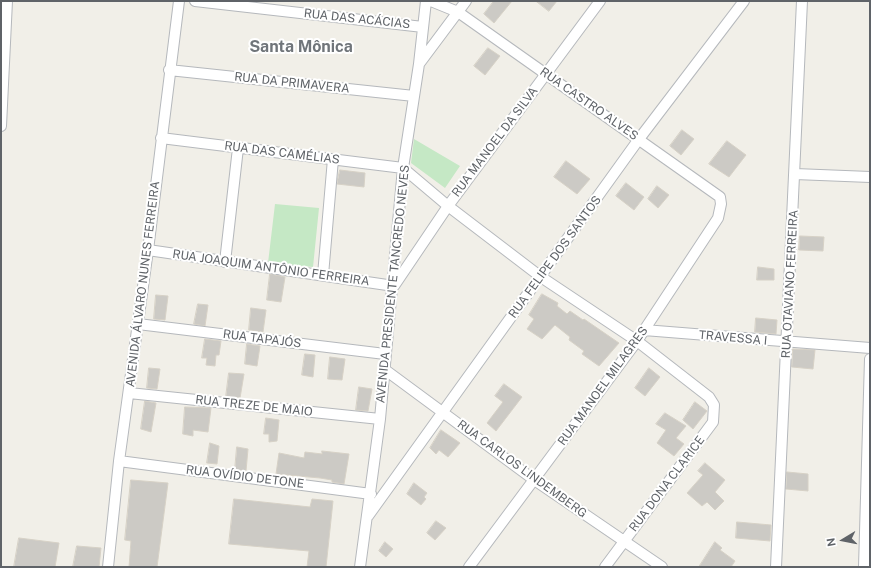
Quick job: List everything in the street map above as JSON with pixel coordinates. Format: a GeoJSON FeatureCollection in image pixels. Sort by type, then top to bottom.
{"type":"FeatureCollection","features":[{"type":"Feature","properties":{"kind":"street"},"geometry":{"type":"LineString","coordinates":[[1,126],[7,1]]}},
{"type":"Feature","properties":{"kind":"street","name":"AVENIDA ÁLVARO NUNES FERREIRA"},"geometry":{"type":"LineString","coordinates":[[108,567],[119,461],[148,250],[169,70],[179,1]]}},
{"type":"Feature","properties":{"kind":"street","name":"RUA DAS ACÁCIAS"},"geometry":{"type":"LineString","coordinates":[[195,1],[424,27]]}},
{"type":"Feature","properties":{"kind":"street","name":"AVENIDA PRESIDENTE TANCREDO NEVES"},"geometry":{"type":"LineString","coordinates":[[360,564],[368,516],[380,419],[385,354],[394,286],[403,168],[419,64],[426,1]]}},
{"type":"Feature","properties":{"kind":"street","name":"RUA CASTRO ALVES"},"geometry":{"type":"LineString","coordinates":[[431,1],[458,12],[720,197]]}},
{"type":"Feature","properties":{"kind":"street"},"geometry":{"type":"LineString","coordinates":[[419,64],[466,1]]}},
{"type":"Feature","properties":{"kind":"street","name":"RUA MANOEL DA SILVA"},"geometry":{"type":"LineString","coordinates":[[394,286],[448,206],[600,1]]}},
{"type":"Feature","properties":{"kind":"street","name":"RUA OTAVIANO FERREIRA"},"geometry":{"type":"LineString","coordinates":[[776,567],[802,1]]}},
{"type":"Feature","properties":{"kind":"street","name":"RUA FELIPE DOS SANTOS"},"geometry":{"type":"LineString","coordinates":[[368,516],[542,276],[639,139],[740,2]]}},
{"type":"Feature","properties":{"kind":"street","name":"RUA DA PRIMAVERA"},"geometry":{"type":"LineString","coordinates":[[169,70],[414,96]]}},
{"type":"Feature","properties":{"kind":"street","name":"RUA DAS CAMÉLIAS"},"geometry":{"type":"LineString","coordinates":[[161,138],[403,168]]}},
{"type":"Feature","properties":{"kind":"street"},"geometry":{"type":"LineString","coordinates":[[225,262],[238,148]]}},
{"type":"Feature","properties":{"kind":"street"},"geometry":{"type":"LineString","coordinates":[[323,276],[333,159]]}},
{"type":"Feature","properties":{"kind":"street"},"geometry":{"type":"LineString","coordinates":[[403,168],[448,206],[542,276],[637,341]]}},
{"type":"Feature","properties":{"kind":"street"},"geometry":{"type":"LineString","coordinates":[[795,174],[870,177]]}},
{"type":"Feature","properties":{"kind":"street","name":"RUA MANOEL MILAGRES"},"geometry":{"type":"LineString","coordinates":[[469,567],[637,341],[718,218],[720,197]]}},
{"type":"Feature","properties":{"kind":"street","name":"RUA JOAQUIM ANTÔNIO FERREIRA"},"geometry":{"type":"LineString","coordinates":[[148,250],[394,286]]}},
{"type":"Feature","properties":{"kind":"street","name":"RUA TAPAJÓS"},"geometry":{"type":"LineString","coordinates":[[138,324],[385,354]]}},
{"type":"Feature","properties":{"kind":"street","name":"TRAVESSA I"},"geometry":{"type":"LineString","coordinates":[[644,330],[870,348]]}},
{"type":"Feature","properties":{"kind":"street","name":"RUA DONA CLARICE"},"geometry":{"type":"LineString","coordinates":[[605,567],[713,422],[714,405],[709,397],[637,341]]}},
{"type":"Feature","properties":{"kind":"street"},"geometry":{"type":"LineString","coordinates":[[864,567],[870,359]]}},
{"type":"Feature","properties":{"kind":"street","name":"RUA CARLOS LINDEMBERG"},"geometry":{"type":"LineString","coordinates":[[384,369],[534,479],[662,567]]}},
{"type":"Feature","properties":{"kind":"street","name":"RUA TREZE DE MAIO"},"geometry":{"type":"LineString","coordinates":[[129,393],[380,419]]}},
{"type":"Feature","properties":{"kind":"street","name":"RUA OVÍDIO DETONE"},"geometry":{"type":"LineString","coordinates":[[119,461],[371,494]]}},
{"type":"Feature","properties":{"kind":"street"},"geometry":{"type":"LineString","coordinates":[[360,564],[369,567]]}},
{"type":"Feature","properties":{"kind":"green space"},"geometry":{"type":"Polygon","coordinates":[[[414,139],[460,166],[445,188],[411,163],[414,139]]]}},
{"type":"Feature","properties":{"kind":"green space"},"geometry":{"type":"Polygon","coordinates":[[[275,204],[319,208],[313,267],[268,263],[275,204]]]}},
{"type":"Feature","properties":{"kind":"building"},"geometry":{"type":"Polygon","coordinates":[[[494,1],[512,1],[494,23],[484,14],[494,1]]]}},
{"type":"Feature","properties":{"kind":"building"},"geometry":{"type":"Polygon","coordinates":[[[536,1],[557,1],[549,11],[536,1]]]}},
{"type":"Feature","properties":{"kind":"building"},"geometry":{"type":"Polygon","coordinates":[[[488,48],[500,56],[485,75],[474,66],[488,48]]]}},
{"type":"Feature","properties":{"kind":"building"},"geometry":{"type":"Polygon","coordinates":[[[682,130],[694,139],[681,155],[670,146],[682,130]]]}},
{"type":"Feature","properties":{"kind":"building"},"geometry":{"type":"Polygon","coordinates":[[[727,141],[746,155],[729,177],[709,164],[727,141]]]}},
{"type":"Feature","properties":{"kind":"building"},"geometry":{"type":"Polygon","coordinates":[[[566,161],[590,179],[577,194],[554,177],[566,161]]]}},
{"type":"Feature","properties":{"kind":"building"},"geometry":{"type":"Polygon","coordinates":[[[340,170],[365,173],[364,187],[337,184],[340,170]]]}},
{"type":"Feature","properties":{"kind":"building"},"geometry":{"type":"Polygon","coordinates":[[[626,183],[644,197],[634,210],[616,196],[626,183]]]}},
{"type":"Feature","properties":{"kind":"building"},"geometry":{"type":"Polygon","coordinates":[[[657,186],[669,195],[658,208],[648,199],[657,186]]]}},
{"type":"Feature","properties":{"kind":"building"},"geometry":{"type":"Polygon","coordinates":[[[800,236],[824,237],[823,251],[799,250],[800,236]]]}},
{"type":"Feature","properties":{"kind":"building"},"geometry":{"type":"Polygon","coordinates":[[[758,267],[774,269],[774,280],[757,280],[758,267]]]}},
{"type":"Feature","properties":{"kind":"building"},"geometry":{"type":"Polygon","coordinates":[[[270,274],[285,277],[281,302],[267,300],[270,274]]]}},
{"type":"Feature","properties":{"kind":"building"},"geometry":{"type":"Polygon","coordinates":[[[542,294],[558,303],[557,306],[567,314],[570,311],[619,343],[599,366],[582,354],[584,351],[569,340],[570,337],[555,325],[542,339],[527,329],[534,319],[529,315],[542,294]]]}},
{"type":"Feature","properties":{"kind":"building"},"geometry":{"type":"Polygon","coordinates":[[[156,295],[168,296],[165,320],[154,319],[156,295]]]}},
{"type":"Feature","properties":{"kind":"building"},"geometry":{"type":"Polygon","coordinates":[[[198,304],[208,305],[205,326],[194,324],[198,304]]]}},
{"type":"Feature","properties":{"kind":"building"},"geometry":{"type":"Polygon","coordinates":[[[251,308],[266,310],[263,332],[249,330],[251,308]]]}},
{"type":"Feature","properties":{"kind":"building"},"geometry":{"type":"Polygon","coordinates":[[[756,318],[777,320],[776,334],[755,332],[756,318]]]}},
{"type":"Feature","properties":{"kind":"building"},"geometry":{"type":"Polygon","coordinates":[[[205,339],[221,341],[219,355],[216,355],[215,366],[206,365],[207,358],[202,358],[205,339]]]}},
{"type":"Feature","properties":{"kind":"building"},"geometry":{"type":"Polygon","coordinates":[[[247,344],[260,346],[257,366],[245,364],[247,344]]]}},
{"type":"Feature","properties":{"kind":"building"},"geometry":{"type":"Polygon","coordinates":[[[793,349],[815,350],[813,369],[792,367],[793,349]]]}},
{"type":"Feature","properties":{"kind":"building"},"geometry":{"type":"Polygon","coordinates":[[[305,354],[315,355],[313,377],[302,375],[305,354]]]}},
{"type":"Feature","properties":{"kind":"building"},"geometry":{"type":"Polygon","coordinates":[[[330,357],[345,359],[342,380],[328,379],[330,357]]]}},
{"type":"Feature","properties":{"kind":"building"},"geometry":{"type":"Polygon","coordinates":[[[149,368],[160,369],[157,389],[147,388],[149,368]]]}},
{"type":"Feature","properties":{"kind":"building"},"geometry":{"type":"Polygon","coordinates":[[[649,368],[660,377],[645,396],[635,388],[649,368]]]}},
{"type":"Feature","properties":{"kind":"building"},"geometry":{"type":"Polygon","coordinates":[[[229,373],[244,374],[240,398],[226,397],[229,373]]]}},
{"type":"Feature","properties":{"kind":"building"},"geometry":{"type":"Polygon","coordinates":[[[504,384],[522,397],[496,431],[487,423],[503,402],[495,396],[504,384]]]}},
{"type":"Feature","properties":{"kind":"building"},"geometry":{"type":"Polygon","coordinates":[[[359,387],[372,389],[368,411],[356,410],[359,387]]]}},
{"type":"Feature","properties":{"kind":"building"},"geometry":{"type":"Polygon","coordinates":[[[145,401],[156,403],[151,432],[141,429],[145,401]]]}},
{"type":"Feature","properties":{"kind":"building"},"geometry":{"type":"Polygon","coordinates":[[[695,402],[707,411],[693,429],[683,420],[695,402]]]}},
{"type":"Feature","properties":{"kind":"building"},"geometry":{"type":"Polygon","coordinates":[[[185,407],[211,408],[208,432],[193,430],[193,436],[183,434],[185,407]]]}},
{"type":"Feature","properties":{"kind":"building"},"geometry":{"type":"Polygon","coordinates":[[[665,413],[686,426],[676,438],[684,444],[674,456],[657,443],[666,430],[656,424],[665,413]]]}},
{"type":"Feature","properties":{"kind":"building"},"geometry":{"type":"Polygon","coordinates":[[[266,418],[279,420],[277,441],[269,442],[269,434],[264,434],[266,418]]]}},
{"type":"Feature","properties":{"kind":"building"},"geometry":{"type":"Polygon","coordinates":[[[441,430],[460,443],[448,457],[439,450],[436,454],[430,448],[441,430]]]}},
{"type":"Feature","properties":{"kind":"building"},"geometry":{"type":"Polygon","coordinates":[[[210,443],[219,446],[217,464],[207,463],[210,443]]]}},
{"type":"Feature","properties":{"kind":"building"},"geometry":{"type":"Polygon","coordinates":[[[237,447],[248,449],[246,471],[235,470],[237,447]]]}},
{"type":"Feature","properties":{"kind":"building"},"geometry":{"type":"Polygon","coordinates":[[[322,451],[349,454],[344,484],[320,478],[276,474],[279,453],[304,458],[305,452],[322,454],[322,451]]]}},
{"type":"Feature","properties":{"kind":"building"},"geometry":{"type":"Polygon","coordinates":[[[705,463],[725,480],[715,492],[724,501],[715,510],[707,502],[702,506],[687,493],[703,475],[698,471],[705,463]]]}},
{"type":"Feature","properties":{"kind":"building"},"geometry":{"type":"Polygon","coordinates":[[[787,472],[808,474],[808,491],[786,489],[787,472]]]}},
{"type":"Feature","properties":{"kind":"building"},"geometry":{"type":"Polygon","coordinates":[[[131,480],[168,483],[157,567],[129,567],[131,541],[125,540],[131,480]]]}},
{"type":"Feature","properties":{"kind":"building"},"geometry":{"type":"Polygon","coordinates":[[[414,483],[427,493],[424,497],[426,499],[421,505],[407,494],[414,483]]]}},
{"type":"Feature","properties":{"kind":"building"},"geometry":{"type":"Polygon","coordinates":[[[234,499],[310,507],[312,499],[333,501],[326,567],[307,567],[309,551],[229,544],[234,499]]]}},
{"type":"Feature","properties":{"kind":"building"},"geometry":{"type":"Polygon","coordinates":[[[436,521],[446,528],[435,540],[427,533],[436,521]]]}},
{"type":"Feature","properties":{"kind":"building"},"geometry":{"type":"Polygon","coordinates":[[[737,522],[771,525],[770,541],[736,538],[737,522]]]}},
{"type":"Feature","properties":{"kind":"building"},"geometry":{"type":"Polygon","coordinates":[[[19,538],[59,543],[55,567],[14,567],[19,538]]]}},
{"type":"Feature","properties":{"kind":"building"},"geometry":{"type":"Polygon","coordinates":[[[385,542],[393,549],[386,557],[379,551],[385,542]]]}},
{"type":"Feature","properties":{"kind":"building"},"geometry":{"type":"Polygon","coordinates":[[[715,542],[722,548],[720,550],[735,561],[731,567],[699,567],[715,542]]]}},
{"type":"Feature","properties":{"kind":"building"},"geometry":{"type":"Polygon","coordinates":[[[77,546],[101,548],[99,567],[73,567],[77,546]]]}},
{"type":"Feature","properties":{"kind":"district","name":"Santa Mônica"},"geometry":{"type":"Point","coordinates":[301,47]}}]}
